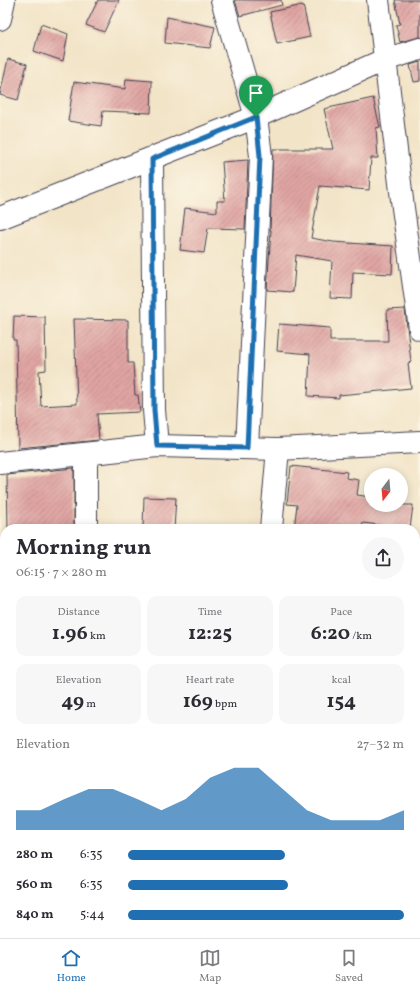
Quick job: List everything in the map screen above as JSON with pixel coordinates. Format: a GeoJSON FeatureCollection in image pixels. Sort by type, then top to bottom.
{"type":"FeatureCollection","features":[{"type":"Feature","properties":{"kind":"street"},"geometry":{"type":"LineString","coordinates":[[0,19],[4,0]]}},
{"type":"Feature","properties":{"kind":"street"},"geometry":{"type":"LineString","coordinates":[[222,0],[256,117],[260,156],[247,448]]}},
{"type":"Feature","properties":{"kind":"street"},"geometry":{"type":"LineString","coordinates":[[378,0],[384,60],[420,329]]}},
{"type":"Feature","properties":{"kind":"street"},"geometry":{"type":"LineString","coordinates":[[0,218],[256,117],[384,60],[420,49]]}},
{"type":"Feature","properties":{"kind":"street"},"geometry":{"type":"LineString","coordinates":[[152,159],[154,410],[157,446]]}},
{"type":"Feature","properties":{"kind":"street"},"geometry":{"type":"LineString","coordinates":[[0,463],[157,446],[278,450],[420,442]]}},
{"type":"Feature","properties":{"kind":"street"},"geometry":{"type":"LineString","coordinates":[[271,524],[278,450]]}},
{"type":"Feature","properties":{"kind":"street"},"geometry":{"type":"LineString","coordinates":[[86,454],[86,524]]}},
{"type":"Feature","properties":{"kind":"building"},"geometry":{"type":"Polygon","coordinates":[[[98,0],[119,0],[104,32],[86,25],[98,0]]]}},
{"type":"Feature","properties":{"kind":"building"},"geometry":{"type":"Polygon","coordinates":[[[235,0],[281,0],[282,5],[240,16],[235,0]]]}},
{"type":"Feature","properties":{"kind":"building"},"geometry":{"type":"Polygon","coordinates":[[[395,0],[420,0],[420,37],[400,42],[396,25],[400,24],[395,0]]]}},
{"type":"Feature","properties":{"kind":"building"},"geometry":{"type":"Polygon","coordinates":[[[303,5],[310,37],[277,44],[270,12],[303,5]]]}},
{"type":"Feature","properties":{"kind":"building"},"geometry":{"type":"Polygon","coordinates":[[[167,17],[215,27],[210,48],[165,43],[167,17]]]}},
{"type":"Feature","properties":{"kind":"building"},"geometry":{"type":"Polygon","coordinates":[[[41,24],[68,34],[63,61],[34,51],[41,24]]]}},
{"type":"Feature","properties":{"kind":"building"},"geometry":{"type":"Polygon","coordinates":[[[8,59],[27,64],[18,100],[0,95],[8,59]]]}},
{"type":"Feature","properties":{"kind":"building"},"geometry":{"type":"Polygon","coordinates":[[[420,62],[420,81],[414,82],[410,65],[420,62]]]}},
{"type":"Feature","properties":{"kind":"building"},"geometry":{"type":"Polygon","coordinates":[[[126,79],[152,81],[151,113],[103,111],[101,126],[68,121],[74,82],[125,89],[126,79]]]}},
{"type":"Feature","properties":{"kind":"building"},"geometry":{"type":"Polygon","coordinates":[[[373,98],[380,127],[376,128],[378,158],[371,158],[369,190],[320,186],[311,238],[333,242],[393,246],[392,274],[353,272],[352,299],[330,298],[332,261],[296,255],[293,292],[267,290],[271,230],[273,149],[333,149],[324,109],[373,98]]]}},
{"type":"Feature","properties":{"kind":"building"},"geometry":{"type":"Polygon","coordinates":[[[248,160],[245,229],[208,228],[204,253],[180,250],[185,208],[217,212],[217,201],[225,201],[222,162],[248,160]]]}},
{"type":"Feature","properties":{"kind":"building"},"geometry":{"type":"Polygon","coordinates":[[[405,309],[411,362],[408,363],[411,388],[339,395],[339,398],[308,396],[310,354],[277,351],[279,324],[330,328],[330,341],[388,341],[387,310],[405,309]]]}},
{"type":"Feature","properties":{"kind":"building"},"geometry":{"type":"Polygon","coordinates":[[[14,316],[45,317],[46,370],[39,371],[41,406],[77,404],[74,319],[128,320],[128,363],[133,363],[135,395],[138,395],[140,412],[97,414],[99,440],[18,448],[16,340],[13,340],[14,316]]]}},
{"type":"Feature","properties":{"kind":"building"},"geometry":{"type":"Polygon","coordinates":[[[291,466],[347,472],[346,478],[359,480],[357,495],[364,496],[364,512],[408,512],[408,505],[413,505],[411,524],[295,524],[297,505],[287,504],[291,466]]]}},
{"type":"Feature","properties":{"kind":"building"},"geometry":{"type":"Polygon","coordinates":[[[74,468],[74,524],[8,524],[7,475],[74,468]]]}},
{"type":"Feature","properties":{"kind":"building"},"geometry":{"type":"Polygon","coordinates":[[[144,497],[176,498],[174,524],[143,524],[144,497]]]}},
{"type":"Feature","properties":{"kind":"route"},"geometry":{"type":"LineString","coordinates":[[256,117],[260,156],[247,448],[157,446],[154,410],[152,159],[256,117]]}}]}
